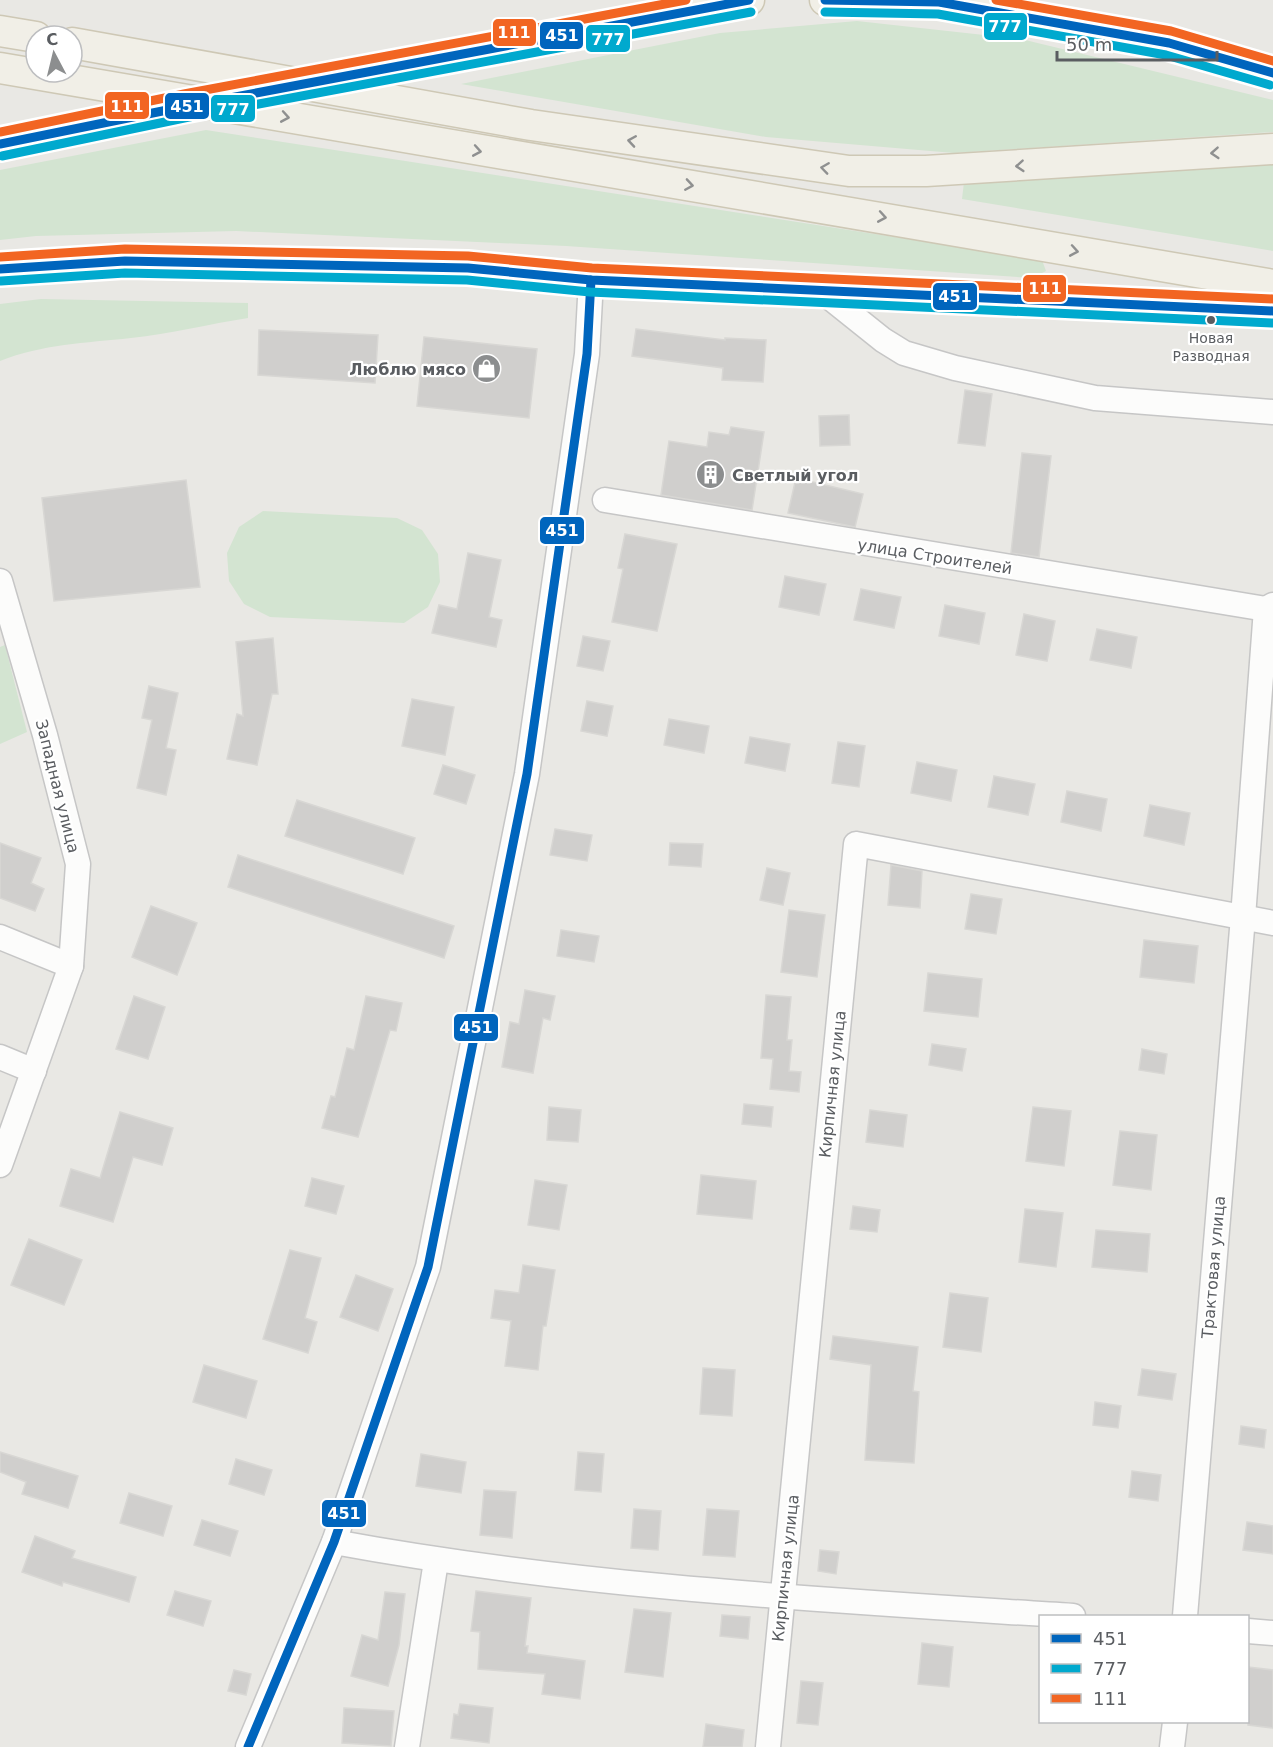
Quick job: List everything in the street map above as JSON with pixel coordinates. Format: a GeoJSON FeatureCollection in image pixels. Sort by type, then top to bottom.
{"type":"FeatureCollection","features":[{"type":"Feature","properties":{"kind":"main road"},"geometry":{"type":"LineString","coordinates":[[0,144],[136,114],[554,39],[749,0]]}},
{"type":"Feature","properties":{"kind":"main road"},"geometry":{"type":"LineString","coordinates":[[825,0],[939,2],[1169,43],[1273,72]]}},
{"type":"Feature","properties":{"kind":"main road"},"geometry":{"type":"LineString","coordinates":[[0,31],[24,35]]}},
{"type":"Feature","properties":{"kind":"main road"},"geometry":{"type":"LineString","coordinates":[[84,45],[531,125],[849,171],[985,168],[1273,149]]}},
{"type":"Feature","properties":{"kind":"main road"},"geometry":{"type":"LineString","coordinates":[[0,68],[1273,285]]}},
{"type":"Feature","properties":{"kind":"main road"},"geometry":{"type":"LineString","coordinates":[[0,269],[125,261],[468,268],[591,280],[818,288],[888,296],[1273,311]]}},
{"type":"Feature","properties":{"kind":"street"},"geometry":{"type":"LineString","coordinates":[[248,1747],[334,1542],[428,1267],[528,774],[586,365],[591,280]]}},
{"type":"Feature","properties":{"kind":"street"},"geometry":{"type":"LineString","coordinates":[[818,288],[883,340],[904,352],[955,368],[1095,398],[1273,412]]}},
{"type":"Feature","properties":{"kind":"street","name":"улица Строителей"},"geometry":{"type":"LineString","coordinates":[[605,500],[749,526],[1269,607],[1243,917]]}},
{"type":"Feature","properties":{"kind":"street","name":"Западная улица"},"geometry":{"type":"LineString","coordinates":[[0,581],[45,735],[78,864],[71,966],[0,1165]]}},
{"type":"Feature","properties":{"kind":"street","name":"Кирпичная улица"},"geometry":{"type":"LineString","coordinates":[[768,1747],[856,844],[1273,923]]}},
{"type":"Feature","properties":{"kind":"street","name":"Трактовая улица"},"geometry":{"type":"LineString","coordinates":[[1185,1615],[1243,917]]}},
{"type":"Feature","properties":{"kind":"street"},"geometry":{"type":"LineString","coordinates":[[0,937],[71,966]]}},
{"type":"Feature","properties":{"kind":"street"},"geometry":{"type":"LineString","coordinates":[[0,1057],[34,1071]]}},
{"type":"Feature","properties":{"kind":"street"},"geometry":{"type":"LineString","coordinates":[[334,1542],[436,1561],[782,1597],[1044,1615]]}},
{"type":"Feature","properties":{"kind":"street"},"geometry":{"type":"LineString","coordinates":[[407,1747],[436,1561]]}},
{"type":"Feature","properties":{"kind":"street"},"geometry":{"type":"LineString","coordinates":[[1249,1631],[1273,1634]]}},
{"type":"Feature","properties":{"kind":"street"},"geometry":{"type":"LineString","coordinates":[[1172,1747],[1175,1723]]}},
{"type":"Feature","properties":{"kind":"green space"},"geometry":{"type":"Polygon","coordinates":[[[857,21],[1021,39],[1273,100],[1273,132],[954,153],[766,137],[461,84],[720,33],[857,21]]]}},
{"type":"Feature","properties":{"kind":"green space"},"geometry":{"type":"Polygon","coordinates":[[[206,130],[1042,260],[1046,271],[1032,278],[566,246],[236,231],[36,236],[0,240],[0,170],[206,130]]]}},
{"type":"Feature","properties":{"kind":"green space"},"geometry":{"type":"Polygon","coordinates":[[[1273,162],[1273,251],[962,199],[964,182],[1273,162]]]}},
{"type":"Feature","properties":{"kind":"green space"},"geometry":{"type":"Polygon","coordinates":[[[41,299],[248,303],[248,318],[146,336],[48,348],[0,361],[0,304],[41,299]]]}},
{"type":"Feature","properties":{"kind":"green space"},"geometry":{"type":"Polygon","coordinates":[[[263,511],[397,518],[422,530],[438,554],[440,582],[428,607],[404,623],[270,617],[244,604],[229,581],[227,553],[239,527],[263,511]]]}},
{"type":"Feature","properties":{"kind":"green space"},"geometry":{"type":"Polygon","coordinates":[[[5,645],[27,732],[0,744],[0,647],[5,645]]]}},
{"type":"Feature","properties":{"kind":"building"},"geometry":{"type":"Polygon","coordinates":[[[636,329],[725,340],[725,338],[766,340],[763,382],[722,380],[723,368],[632,356],[636,329]]]}},
{"type":"Feature","properties":{"kind":"building"},"geometry":{"type":"Polygon","coordinates":[[[259,330],[378,335],[375,383],[258,375],[259,330]]]}},
{"type":"Feature","properties":{"kind":"building"},"geometry":{"type":"Polygon","coordinates":[[[424,337],[537,349],[529,418],[417,406],[424,337]]]}},
{"type":"Feature","properties":{"kind":"building"},"geometry":{"type":"Polygon","coordinates":[[[965,390],[992,394],[985,446],[958,443],[965,390]]]}},
{"type":"Feature","properties":{"kind":"building"},"geometry":{"type":"Polygon","coordinates":[[[849,415],[850,445],[820,446],[819,416],[849,415]]]}},
{"type":"Feature","properties":{"kind":"building","name":"Светлый угол"},"geometry":{"type":"Polygon","coordinates":[[[731,427],[764,432],[752,510],[661,495],[669,441],[707,447],[709,432],[729,435],[731,427]]]}},
{"type":"Feature","properties":{"kind":"building"},"geometry":{"type":"Polygon","coordinates":[[[1022,453],[1051,456],[1039,557],[1011,553],[1022,453]]]}},
{"type":"Feature","properties":{"kind":"building"},"geometry":{"type":"Polygon","coordinates":[[[796,478],[863,494],[855,527],[788,513],[796,478]]]}},
{"type":"Feature","properties":{"kind":"building"},"geometry":{"type":"Polygon","coordinates":[[[186,480],[200,587],[54,601],[42,498],[186,480]]]}},
{"type":"Feature","properties":{"kind":"building"},"geometry":{"type":"Polygon","coordinates":[[[625,534],[677,544],[657,631],[612,622],[623,569],[618,568],[625,534]]]}},
{"type":"Feature","properties":{"kind":"building"},"geometry":{"type":"Polygon","coordinates":[[[468,553],[501,560],[489,617],[502,620],[496,647],[432,633],[439,605],[457,609],[468,553]]]}},
{"type":"Feature","properties":{"kind":"building"},"geometry":{"type":"Polygon","coordinates":[[[785,576],[826,584],[819,615],[779,607],[785,576]]]}},
{"type":"Feature","properties":{"kind":"building"},"geometry":{"type":"Polygon","coordinates":[[[861,589],[901,597],[894,628],[854,620],[861,589]]]}},
{"type":"Feature","properties":{"kind":"building"},"geometry":{"type":"Polygon","coordinates":[[[945,605],[985,613],[979,644],[939,636],[945,605]]]}},
{"type":"Feature","properties":{"kind":"building"},"geometry":{"type":"Polygon","coordinates":[[[1024,614],[1055,621],[1047,661],[1016,655],[1024,614]]]}},
{"type":"Feature","properties":{"kind":"building"},"geometry":{"type":"Polygon","coordinates":[[[1097,629],[1137,637],[1131,668],[1090,660],[1097,629]]]}},
{"type":"Feature","properties":{"kind":"building"},"geometry":{"type":"Polygon","coordinates":[[[583,636],[610,641],[603,671],[577,666],[583,636]]]}},
{"type":"Feature","properties":{"kind":"building"},"geometry":{"type":"Polygon","coordinates":[[[273,638],[278,694],[272,694],[257,765],[227,759],[237,714],[243,716],[236,642],[273,638]]]}},
{"type":"Feature","properties":{"kind":"building"},"geometry":{"type":"Polygon","coordinates":[[[149,686],[178,693],[166,748],[176,750],[166,795],[137,788],[152,720],[142,718],[149,686]]]}},
{"type":"Feature","properties":{"kind":"building"},"geometry":{"type":"Polygon","coordinates":[[[412,699],[454,707],[445,755],[402,746],[412,699]]]}},
{"type":"Feature","properties":{"kind":"building"},"geometry":{"type":"Polygon","coordinates":[[[587,701],[613,706],[607,736],[581,731],[587,701]]]}},
{"type":"Feature","properties":{"kind":"building"},"geometry":{"type":"Polygon","coordinates":[[[669,719],[709,726],[704,753],[664,745],[669,719]]]}},
{"type":"Feature","properties":{"kind":"building"},"geometry":{"type":"Polygon","coordinates":[[[750,737],[790,744],[785,771],[745,763],[750,737]]]}},
{"type":"Feature","properties":{"kind":"building"},"geometry":{"type":"Polygon","coordinates":[[[838,742],[865,746],[859,787],[832,783],[838,742]]]}},
{"type":"Feature","properties":{"kind":"building"},"geometry":{"type":"Polygon","coordinates":[[[917,762],[957,770],[951,801],[911,793],[917,762]]]}},
{"type":"Feature","properties":{"kind":"building"},"geometry":{"type":"Polygon","coordinates":[[[443,765],[475,775],[466,804],[434,794],[443,765]]]}},
{"type":"Feature","properties":{"kind":"building"},"geometry":{"type":"Polygon","coordinates":[[[994,776],[1035,784],[1028,815],[988,807],[994,776]]]}},
{"type":"Feature","properties":{"kind":"building"},"geometry":{"type":"Polygon","coordinates":[[[1067,791],[1107,799],[1101,831],[1061,822],[1067,791]]]}},
{"type":"Feature","properties":{"kind":"building"},"geometry":{"type":"Polygon","coordinates":[[[297,800],[415,838],[403,874],[285,836],[297,800]]]}},
{"type":"Feature","properties":{"kind":"building"},"geometry":{"type":"Polygon","coordinates":[[[1150,805],[1190,813],[1184,845],[1144,836],[1150,805]]]}},
{"type":"Feature","properties":{"kind":"building"},"geometry":{"type":"Polygon","coordinates":[[[555,829],[592,835],[587,861],[550,855],[555,829]]]}},
{"type":"Feature","properties":{"kind":"building"},"geometry":{"type":"Polygon","coordinates":[[[0,843],[41,858],[31,883],[44,889],[35,911],[0,898],[0,843]]]}},
{"type":"Feature","properties":{"kind":"building"},"geometry":{"type":"Polygon","coordinates":[[[670,843],[703,844],[701,867],[669,865],[670,843]]]}},
{"type":"Feature","properties":{"kind":"building"},"geometry":{"type":"Polygon","coordinates":[[[238,855],[454,926],[444,958],[228,887],[238,855]]]}},
{"type":"Feature","properties":{"kind":"building"},"geometry":{"type":"Polygon","coordinates":[[[891,865],[922,871],[920,908],[888,905],[891,865]]]}},
{"type":"Feature","properties":{"kind":"building"},"geometry":{"type":"Polygon","coordinates":[[[767,868],[790,873],[783,905],[760,900],[767,868]]]}},
{"type":"Feature","properties":{"kind":"building"},"geometry":{"type":"Polygon","coordinates":[[[971,894],[1002,899],[996,934],[965,929],[971,894]]]}},
{"type":"Feature","properties":{"kind":"building"},"geometry":{"type":"Polygon","coordinates":[[[151,906],[197,923],[177,975],[132,957],[151,906]]]}},
{"type":"Feature","properties":{"kind":"building"},"geometry":{"type":"Polygon","coordinates":[[[789,910],[825,915],[817,977],[781,972],[789,910]]]}},
{"type":"Feature","properties":{"kind":"building"},"geometry":{"type":"Polygon","coordinates":[[[561,930],[599,936],[594,962],[557,956],[561,930]]]}},
{"type":"Feature","properties":{"kind":"building"},"geometry":{"type":"Polygon","coordinates":[[[1144,940],[1198,946],[1194,983],[1140,977],[1144,940]]]}},
{"type":"Feature","properties":{"kind":"building"},"geometry":{"type":"Polygon","coordinates":[[[928,973],[982,979],[978,1017],[924,1011],[928,973]]]}},
{"type":"Feature","properties":{"kind":"building"},"geometry":{"type":"Polygon","coordinates":[[[525,990],[555,996],[550,1020],[543,1018],[533,1073],[502,1067],[510,1022],[519,1024],[525,990]]]}},
{"type":"Feature","properties":{"kind":"building"},"geometry":{"type":"Polygon","coordinates":[[[766,995],[791,997],[787,1040],[792,1040],[789,1071],[801,1072],[799,1092],[770,1089],[773,1059],[761,1058],[766,995]]]}},
{"type":"Feature","properties":{"kind":"building"},"geometry":{"type":"Polygon","coordinates":[[[134,996],[165,1007],[148,1059],[116,1049],[134,996]]]}},
{"type":"Feature","properties":{"kind":"building"},"geometry":{"type":"Polygon","coordinates":[[[366,996],[402,1003],[396,1031],[390,1030],[358,1137],[322,1128],[331,1096],[335,1097],[347,1048],[354,1050],[366,996]]]}},
{"type":"Feature","properties":{"kind":"building"},"geometry":{"type":"Polygon","coordinates":[[[932,1044],[966,1049],[962,1071],[929,1065],[932,1044]]]}},
{"type":"Feature","properties":{"kind":"building"},"geometry":{"type":"Polygon","coordinates":[[[1142,1049],[1167,1054],[1164,1074],[1139,1070],[1142,1049]]]}},
{"type":"Feature","properties":{"kind":"building"},"geometry":{"type":"Polygon","coordinates":[[[744,1104],[773,1107],[771,1127],[742,1124],[744,1104]]]}},
{"type":"Feature","properties":{"kind":"building"},"geometry":{"type":"Polygon","coordinates":[[[549,1107],[581,1110],[578,1142],[547,1140],[549,1107]]]}},
{"type":"Feature","properties":{"kind":"building"},"geometry":{"type":"Polygon","coordinates":[[[1033,1107],[1071,1111],[1064,1166],[1026,1161],[1033,1107]]]}},
{"type":"Feature","properties":{"kind":"building"},"geometry":{"type":"Polygon","coordinates":[[[870,1110],[907,1115],[903,1147],[866,1142],[870,1110]]]}},
{"type":"Feature","properties":{"kind":"building"},"geometry":{"type":"Polygon","coordinates":[[[120,1112],[173,1128],[162,1165],[133,1157],[113,1222],[60,1206],[71,1169],[100,1178],[120,1112]]]}},
{"type":"Feature","properties":{"kind":"building"},"geometry":{"type":"Polygon","coordinates":[[[1120,1131],[1157,1135],[1151,1190],[1113,1185],[1120,1131]]]}},
{"type":"Feature","properties":{"kind":"building"},"geometry":{"type":"Polygon","coordinates":[[[701,1175],[756,1181],[752,1219],[697,1214],[701,1175]]]}},
{"type":"Feature","properties":{"kind":"building"},"geometry":{"type":"Polygon","coordinates":[[[312,1178],[344,1186],[336,1214],[305,1206],[312,1178]]]}},
{"type":"Feature","properties":{"kind":"building"},"geometry":{"type":"Polygon","coordinates":[[[535,1180],[567,1185],[559,1230],[528,1225],[535,1180]]]}},
{"type":"Feature","properties":{"kind":"building"},"geometry":{"type":"Polygon","coordinates":[[[853,1206],[880,1210],[877,1232],[850,1229],[853,1206]]]}},
{"type":"Feature","properties":{"kind":"building"},"geometry":{"type":"Polygon","coordinates":[[[1025,1209],[1063,1213],[1056,1267],[1019,1262],[1025,1209]]]}},
{"type":"Feature","properties":{"kind":"building"},"geometry":{"type":"Polygon","coordinates":[[[1096,1230],[1150,1234],[1147,1272],[1092,1267],[1096,1230]]]}},
{"type":"Feature","properties":{"kind":"building"},"geometry":{"type":"Polygon","coordinates":[[[29,1239],[82,1260],[64,1305],[11,1285],[29,1239]]]}},
{"type":"Feature","properties":{"kind":"building"},"geometry":{"type":"Polygon","coordinates":[[[290,1250],[321,1258],[305,1318],[317,1322],[308,1353],[263,1339],[290,1250]]]}},
{"type":"Feature","properties":{"kind":"building"},"geometry":{"type":"Polygon","coordinates":[[[523,1265],[555,1270],[546,1326],[543,1326],[538,1370],[505,1366],[511,1321],[491,1318],[495,1290],[519,1293],[523,1265]]]}},
{"type":"Feature","properties":{"kind":"building"},"geometry":{"type":"Polygon","coordinates":[[[356,1275],[393,1289],[378,1331],[340,1317],[356,1275]]]}},
{"type":"Feature","properties":{"kind":"building"},"geometry":{"type":"Polygon","coordinates":[[[950,1293],[988,1298],[981,1352],[943,1347],[950,1293]]]}},
{"type":"Feature","properties":{"kind":"building"},"geometry":{"type":"Polygon","coordinates":[[[833,1336],[918,1347],[913,1391],[919,1392],[914,1463],[865,1460],[871,1365],[830,1359],[833,1336]]]}},
{"type":"Feature","properties":{"kind":"building"},"geometry":{"type":"Polygon","coordinates":[[[204,1365],[257,1381],[246,1418],[193,1402],[204,1365]]]}},
{"type":"Feature","properties":{"kind":"building"},"geometry":{"type":"Polygon","coordinates":[[[703,1368],[735,1370],[732,1416],[700,1414],[703,1368]]]}},
{"type":"Feature","properties":{"kind":"building"},"geometry":{"type":"Polygon","coordinates":[[[1142,1369],[1176,1374],[1172,1400],[1138,1395],[1142,1369]]]}},
{"type":"Feature","properties":{"kind":"building"},"geometry":{"type":"Polygon","coordinates":[[[1095,1402],[1121,1406],[1118,1428],[1093,1425],[1095,1402]]]}},
{"type":"Feature","properties":{"kind":"building"},"geometry":{"type":"Polygon","coordinates":[[[1241,1426],[1266,1430],[1264,1448],[1239,1444],[1241,1426]]]}},
{"type":"Feature","properties":{"kind":"building"},"geometry":{"type":"Polygon","coordinates":[[[0,1452],[78,1476],[68,1508],[22,1494],[26,1482],[0,1472],[0,1452]]]}},
{"type":"Feature","properties":{"kind":"building"},"geometry":{"type":"Polygon","coordinates":[[[578,1452],[604,1454],[601,1492],[575,1490],[578,1452]]]}},
{"type":"Feature","properties":{"kind":"building"},"geometry":{"type":"Polygon","coordinates":[[[421,1454],[466,1462],[461,1493],[416,1486],[421,1454]]]}},
{"type":"Feature","properties":{"kind":"building"},"geometry":{"type":"Polygon","coordinates":[[[236,1459],[272,1470],[264,1495],[229,1484],[236,1459]]]}},
{"type":"Feature","properties":{"kind":"building"},"geometry":{"type":"Polygon","coordinates":[[[1132,1471],[1161,1475],[1158,1501],[1129,1497],[1132,1471]]]}},
{"type":"Feature","properties":{"kind":"building"},"geometry":{"type":"Polygon","coordinates":[[[484,1490],[516,1492],[512,1538],[480,1535],[484,1490]]]}},
{"type":"Feature","properties":{"kind":"building"},"geometry":{"type":"Polygon","coordinates":[[[129,1493],[172,1506],[163,1536],[120,1523],[129,1493]]]}},
{"type":"Feature","properties":{"kind":"building"},"geometry":{"type":"Polygon","coordinates":[[[634,1509],[661,1511],[658,1550],[631,1548],[634,1509]]]}},
{"type":"Feature","properties":{"kind":"building"},"geometry":{"type":"Polygon","coordinates":[[[707,1509],[739,1511],[735,1557],[703,1555],[707,1509]]]}},
{"type":"Feature","properties":{"kind":"building"},"geometry":{"type":"Polygon","coordinates":[[[202,1520],[238,1531],[230,1556],[194,1545],[202,1520]]]}},
{"type":"Feature","properties":{"kind":"building"},"geometry":{"type":"Polygon","coordinates":[[[1247,1522],[1273,1526],[1273,1554],[1243,1550],[1247,1522]]]}},
{"type":"Feature","properties":{"kind":"building"},"geometry":{"type":"Polygon","coordinates":[[[35,1536],[75,1551],[72,1558],[136,1577],[129,1602],[63,1582],[62,1586],[22,1572],[35,1536]]]}},
{"type":"Feature","properties":{"kind":"building"},"geometry":{"type":"Polygon","coordinates":[[[820,1550],[839,1552],[836,1574],[818,1571],[820,1550]]]}},
{"type":"Feature","properties":{"kind":"building"},"geometry":{"type":"Polygon","coordinates":[[[175,1591],[211,1601],[203,1626],[167,1615],[175,1591]]]}},
{"type":"Feature","properties":{"kind":"building"},"geometry":{"type":"Polygon","coordinates":[[[476,1591],[531,1598],[525,1646],[528,1646],[527,1653],[585,1661],[580,1699],[542,1694],[545,1674],[478,1669],[480,1632],[471,1631],[476,1591]]]}},
{"type":"Feature","properties":{"kind":"building"},"geometry":{"type":"Polygon","coordinates":[[[385,1592],[405,1594],[399,1645],[388,1686],[351,1676],[362,1635],[378,1640],[385,1592]]]}},
{"type":"Feature","properties":{"kind":"building"},"geometry":{"type":"Polygon","coordinates":[[[634,1609],[671,1613],[663,1677],[625,1672],[634,1609]]]}},
{"type":"Feature","properties":{"kind":"building"},"geometry":{"type":"Polygon","coordinates":[[[722,1615],[750,1617],[748,1639],[720,1636],[722,1615]]]}},
{"type":"Feature","properties":{"kind":"building"},"geometry":{"type":"Polygon","coordinates":[[[922,1643],[953,1647],[949,1687],[918,1684],[922,1643]]]}},
{"type":"Feature","properties":{"kind":"building"},"geometry":{"type":"Polygon","coordinates":[[[1249,1667],[1273,1670],[1273,1728],[1248,1725],[1249,1667]]]}},
{"type":"Feature","properties":{"kind":"building"},"geometry":{"type":"Polygon","coordinates":[[[234,1670],[251,1674],[246,1695],[228,1691],[234,1670]]]}},
{"type":"Feature","properties":{"kind":"building"},"geometry":{"type":"Polygon","coordinates":[[[801,1681],[823,1683],[818,1725],[797,1723],[801,1681]]]}},
{"type":"Feature","properties":{"kind":"building"},"geometry":{"type":"Polygon","coordinates":[[[460,1704],[493,1708],[489,1743],[451,1738],[454,1714],[458,1715],[460,1704]]]}},
{"type":"Feature","properties":{"kind":"building"},"geometry":{"type":"Polygon","coordinates":[[[344,1708],[394,1711],[391,1746],[342,1743],[344,1708]]]}},
{"type":"Feature","properties":{"kind":"building"},"geometry":{"type":"Polygon","coordinates":[[[706,1724],[744,1730],[742,1747],[703,1747],[706,1724]]]}},
{"type":"Feature","properties":{"kind":"transit line","name":"111"},"geometry":{"type":"LineString","coordinates":[[0,132],[184,94],[686,0]]}},
{"type":"Feature","properties":{"kind":"transit line","name":"451"},"geometry":{"type":"LineString","coordinates":[[0,144],[187,106],[749,0]]}},
{"type":"Feature","properties":{"kind":"transit line","name":"451"},"geometry":{"type":"LineString","coordinates":[[825,0],[939,2],[1169,43],[1273,73]]}},
{"type":"Feature","properties":{"kind":"transit line","name":"111"},"geometry":{"type":"LineString","coordinates":[[996,0],[1171,31],[1273,61]]}},
{"type":"Feature","properties":{"kind":"transit line","name":"777"},"geometry":{"type":"LineString","coordinates":[[2,156],[189,117],[751,12]]}},
{"type":"Feature","properties":{"kind":"transit line","name":"777"},"geometry":{"type":"LineString","coordinates":[[825,12],[938,14],[1166,55],[1270,85]]}},
{"type":"Feature","properties":{"kind":"transit line","name":"111"},"geometry":{"type":"LineString","coordinates":[[0,257],[125,249],[468,256],[592,268],[1273,299]]}},
{"type":"Feature","properties":{"kind":"transit line","name":"451"},"geometry":{"type":"LineString","coordinates":[[0,269],[125,261],[468,268],[591,280],[1273,311]]}},
{"type":"Feature","properties":{"kind":"transit line","name":"777"},"geometry":{"type":"LineString","coordinates":[[1,281],[125,273],[467,280],[590,292],[1272,323]]}},
{"type":"Feature","properties":{"kind":"transit line","name":"451"},"geometry":{"type":"LineString","coordinates":[[248,1747],[334,1542],[428,1267],[527,774],[587,354],[591,280]]}},
{"type":"Feature","properties":{"kind":"place","name":"Новая Разводная"},"geometry":{"type":"Point","coordinates":[1211,320]}},
{"type":"Feature","properties":{"kind":"place","name":"Люблю мясо"},"geometry":{"type":"Point","coordinates":[487,369]}},
{"type":"Feature","properties":{"kind":"place","name":"Светлый угол"},"geometry":{"type":"Point","coordinates":[711,475]}}]}
